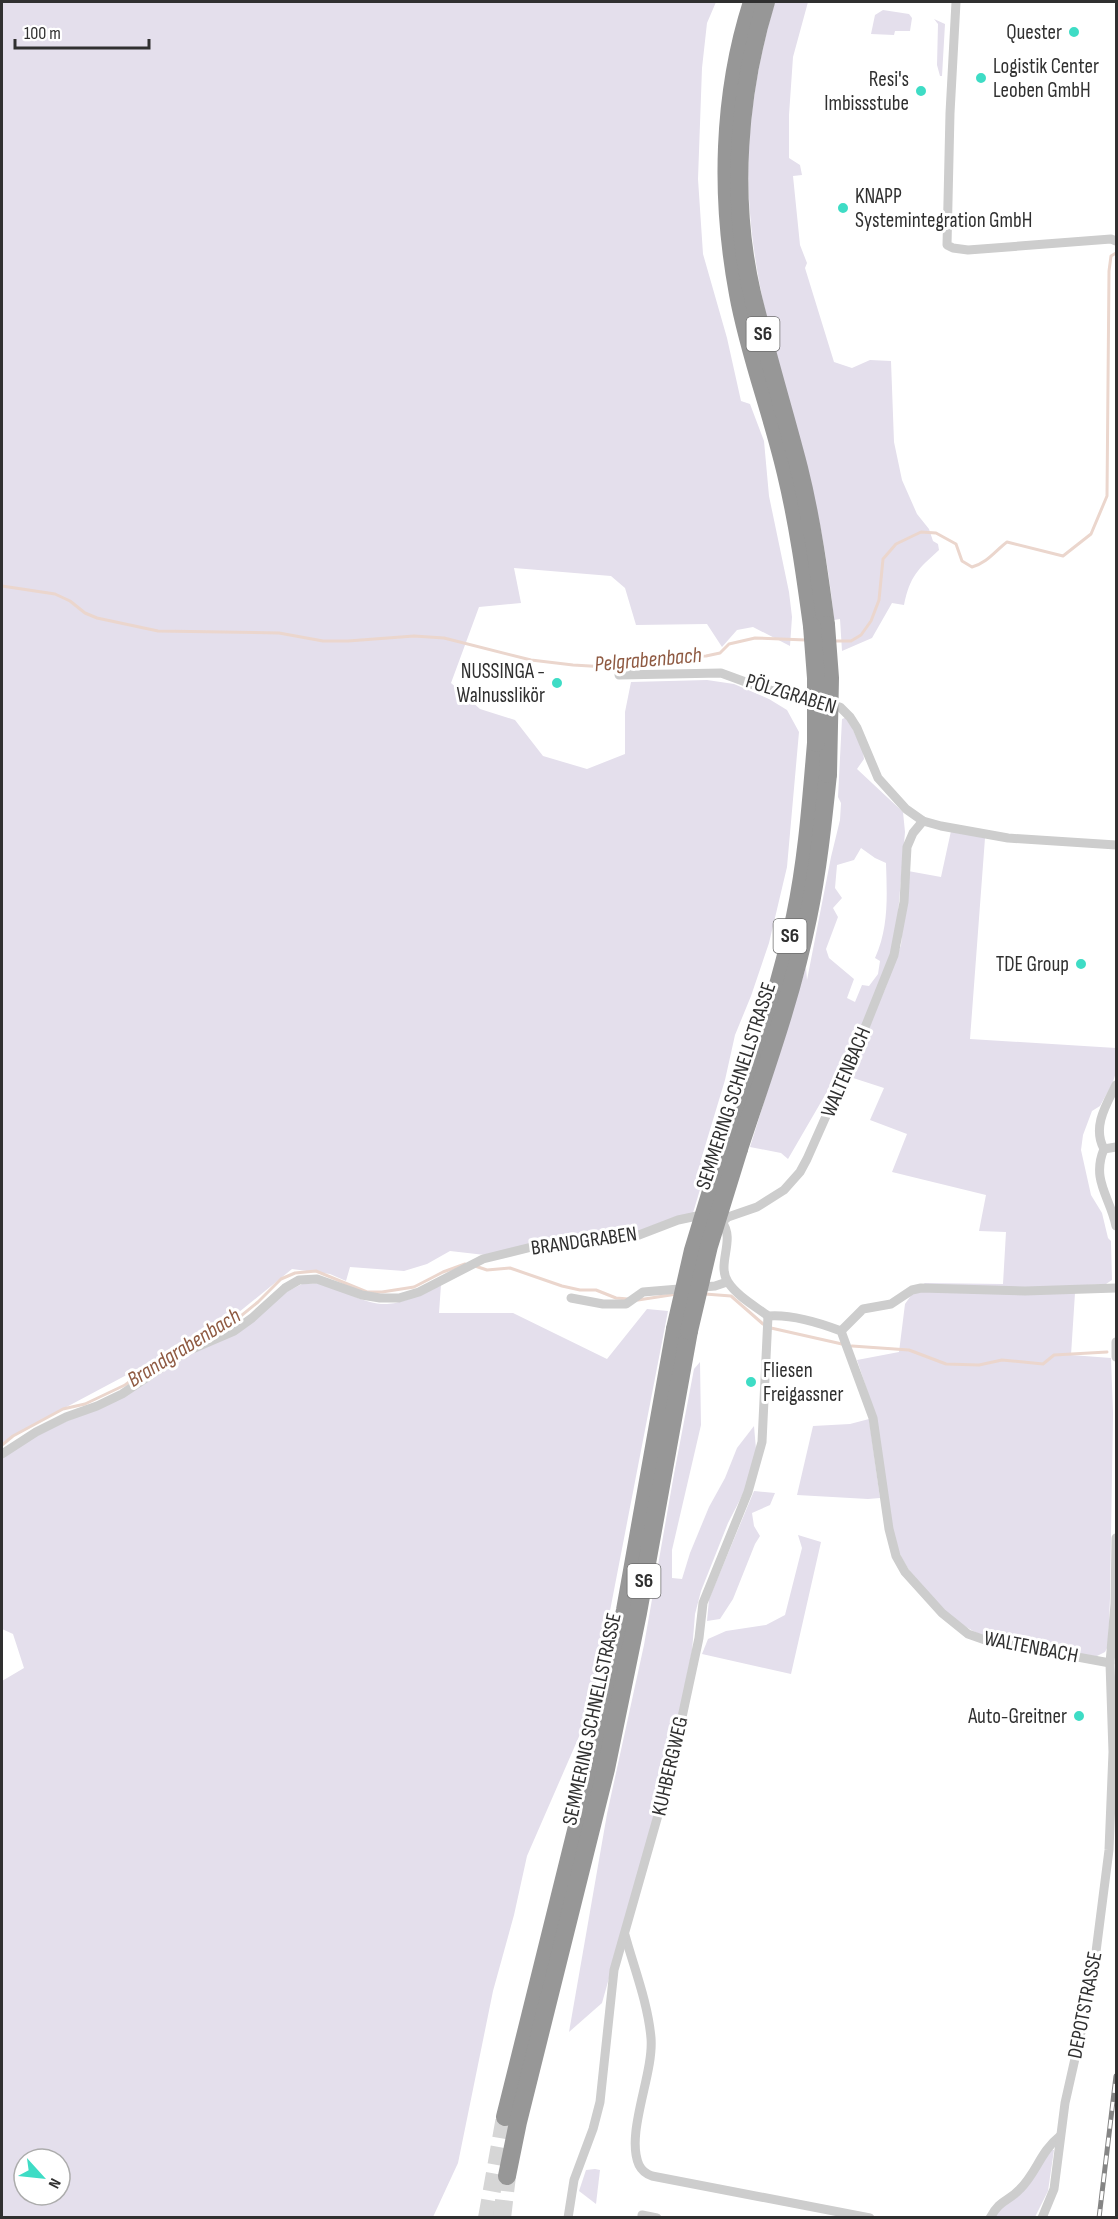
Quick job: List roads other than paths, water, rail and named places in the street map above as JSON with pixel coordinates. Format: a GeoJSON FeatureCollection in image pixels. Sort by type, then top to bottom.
{"type":"FeatureCollection","features":[{"type":"Feature","properties":{"kind":"highway","name":"SEMMERING SCHNELLSTRASSE"},"geometry":{"type":"LineString","coordinates":[[507,2176],[518,2122],[606,1769],[638,1614],[693,1250],[788,999],[808,919],[821,846],[828,774],[830,689],[819,625],[786,473],[738,295],[728,223],[726,171],[729,120],[735,69],[752,2]]}},
{"type":"Feature","properties":{"kind":"highway","name":"SEMMERING SCHNELLSTRASSE"},"geometry":{"type":"LineString","coordinates":[[732,1147],[795,917],[807,844],[816,743],[819,625],[812,528],[800,470],[752,291],[742,221],[740,158],[746,89],[755,40],[766,2]]}},
{"type":"Feature","properties":{"kind":"highway","name":"SEMMERING SCHNELLSTRASSE"},"geometry":{"type":"LineString","coordinates":[[505,2117],[592,1766],[682,1330]]}},
{"type":"Feature","properties":{"kind":"street"},"geometry":{"type":"LineString","coordinates":[[956,2],[947,245],[969,250],[1116,241]]}},
{"type":"Feature","properties":{"kind":"street","name":"PÖLZGRABEN"},"geometry":{"type":"LineString","coordinates":[[619,675],[721,673],[762,688],[840,707],[857,729],[878,778],[897,800],[923,821],[1008,838],[1116,845]]}},
{"type":"Feature","properties":{"kind":"street","name":"WALTENBACH"},"geometry":{"type":"LineString","coordinates":[[722,1222],[728,1217],[764,1203],[784,1190],[800,1172],[807,1159],[894,956],[904,902],[907,847],[913,833],[923,821]]}},
{"type":"Feature","properties":{"kind":"street"},"geometry":{"type":"LineString","coordinates":[[1104,1149],[1099,1140],[1100,1119],[1116,1086]]}},
{"type":"Feature","properties":{"kind":"street"},"geometry":{"type":"LineString","coordinates":[[1104,1149],[1116,1147]]}},
{"type":"Feature","properties":{"kind":"street"},"geometry":{"type":"LineString","coordinates":[[1104,1149],[1099,1161],[1099,1178],[1113,1211],[1116,1226]]}},
{"type":"Feature","properties":{"kind":"street","name":"BRANDGRABEN"},"geometry":{"type":"LineString","coordinates":[[2,1454],[46,1426],[122,1394],[185,1352],[234,1331],[285,1288],[299,1280],[317,1279],[362,1295],[399,1298],[427,1288],[483,1259],[536,1246],[578,1238],[624,1238],[697,1216],[722,1222]]}},
{"type":"Feature","properties":{"kind":"street"},"geometry":{"type":"LineString","coordinates":[[722,1222],[727,1233],[724,1267],[728,1282],[741,1296],[768,1316],[778,1315],[842,1331],[863,1309],[891,1304],[912,1290],[921,1288],[1025,1291],[1116,1288]]}},
{"type":"Feature","properties":{"kind":"street"},"geometry":{"type":"LineString","coordinates":[[571,1298],[603,1304],[626,1304],[643,1292],[715,1286],[728,1282]]}},
{"type":"Feature","properties":{"kind":"street","name":"KUHBERGWEG"},"geometry":{"type":"LineString","coordinates":[[568,2217],[574,2180],[593,2129],[600,2102],[614,1970],[670,1773],[699,1638],[704,1603],[748,1492],[762,1442],[768,1316]]}},
{"type":"Feature","properties":{"kind":"street","name":"WALTENBACH"},"geometry":{"type":"LineString","coordinates":[[842,1331],[873,1418],[890,1536],[896,1556],[905,1572],[942,1613],[968,1634],[1005,1645],[1110,1663]]}},
{"type":"Feature","properties":{"kind":"street"},"geometry":{"type":"LineString","coordinates":[[1116,1342],[1116,1357]]}},
{"type":"Feature","properties":{"kind":"street","name":"DEPOTSTRASSE"},"geometry":{"type":"LineString","coordinates":[[1042,2217],[1054,2189],[1065,2103],[1092,1983],[1109,1850],[1113,1752],[1110,1663],[1115,1604],[1116,1538]]}},
{"type":"Feature","properties":{"kind":"street"},"geometry":{"type":"LineString","coordinates":[[624,1933],[650,2024],[652,2041],[636,2136],[636,2154],[641,2170],[652,2176],[870,2217]]}},
{"type":"Feature","properties":{"kind":"street"},"geometry":{"type":"LineString","coordinates":[[990,2217],[997,2206],[1022,2187],[1048,2145],[1060,2136]]}},
{"type":"Feature","properties":{"kind":"street"},"geometry":{"type":"LineString","coordinates":[[642,2216],[657,2217]]}},
{"type":"Feature","properties":{"kind":"waterway","name":"Pelgrabenbach"},"geometry":{"type":"LineString","coordinates":[[833,641],[851,641],[861,635],[871,621],[879,600],[883,559],[896,544],[921,532],[936,533],[956,544],[962,561],[972,567],[987,560],[1007,542],[1063,556],[1091,534],[1107,496],[1109,271],[1111,256],[1116,253]]}},
{"type":"Feature","properties":{"kind":"waterway","name":"Pelgrabenbach"},"geometry":{"type":"LineString","coordinates":[[2,586],[55,594],[97,618],[158,631],[279,633],[323,641],[414,636],[444,638],[531,660],[573,665],[607,667],[658,657],[706,656],[720,653],[729,644],[755,638],[806,640]]}},
{"type":"Feature","properties":{"kind":"waterway","name":"Brandgrabenbach"},"geometry":{"type":"LineString","coordinates":[[2,1445],[13,1436],[63,1409],[85,1404],[125,1385],[168,1354],[231,1324],[281,1279],[295,1273],[316,1271],[367,1292],[382,1292],[414,1287],[465,1264]]}},
{"type":"Feature","properties":{"kind":"waterway","name":"Brandgrabenbach"},"geometry":{"type":"LineString","coordinates":[[475,1266],[487,1270],[510,1268],[562,1286],[580,1290],[596,1290],[616,1298],[628,1299]]}},
{"type":"Feature","properties":{"kind":"waterway","name":"Brandgrabenbach"},"geometry":{"type":"LineString","coordinates":[[638,1300],[677,1294]]}},
{"type":"Feature","properties":{"kind":"waterway","name":"Brandgrabenbach"},"geometry":{"type":"LineString","coordinates":[[705,1294],[731,1296],[763,1324]]}},
{"type":"Feature","properties":{"kind":"waterway","name":"Brandgrabenbach"},"geometry":{"type":"LineString","coordinates":[[771,1328],[842,1344]]}},
{"type":"Feature","properties":{"kind":"waterway","name":"Brandgrabenbach"},"geometry":{"type":"LineString","coordinates":[[852,1346],[909,1350],[946,1364],[979,1365],[1002,1360],[1043,1364],[1054,1355],[1107,1352]]}},
{"type":"Feature","properties":{"kind":"tunnel"},"geometry":{"type":"LineString","coordinates":[[487,2218],[505,2117]]}},
{"type":"Feature","properties":{"kind":"tunnel"},"geometry":{"type":"LineString","coordinates":[[502,2218],[507,2176]]}},
{"type":"Feature","properties":{"kind":"railway"},"geometry":{"type":"LineString","coordinates":[[1099,2218],[1116,2076]]}},
{"type":"Feature","properties":{"kind":"place","name":"Quester"},"geometry":{"type":"Point","coordinates":[1074,32]}},
{"type":"Feature","properties":{"kind":"place","name":"Logistik Center Leoben GmbH"},"geometry":{"type":"Point","coordinates":[981,78]}},
{"type":"Feature","properties":{"kind":"place","name":"Resi's Imbissstube"},"geometry":{"type":"Point","coordinates":[921,91]}},
{"type":"Feature","properties":{"kind":"place","name":"KNAPP Systemintegration GmbH"},"geometry":{"type":"Point","coordinates":[843,208]}},
{"type":"Feature","properties":{"kind":"place","name":"NUSSINGA - Walnusslikör"},"geometry":{"type":"Point","coordinates":[557,683]}},
{"type":"Feature","properties":{"kind":"place","name":"TDE Group"},"geometry":{"type":"Point","coordinates":[1081,964]}},
{"type":"Feature","properties":{"kind":"place","name":"Fliesen Freigassner"},"geometry":{"type":"Point","coordinates":[751,1382]}},
{"type":"Feature","properties":{"kind":"place","name":"Auto-Greitner"},"geometry":{"type":"Point","coordinates":[1079,1716]}}]}
